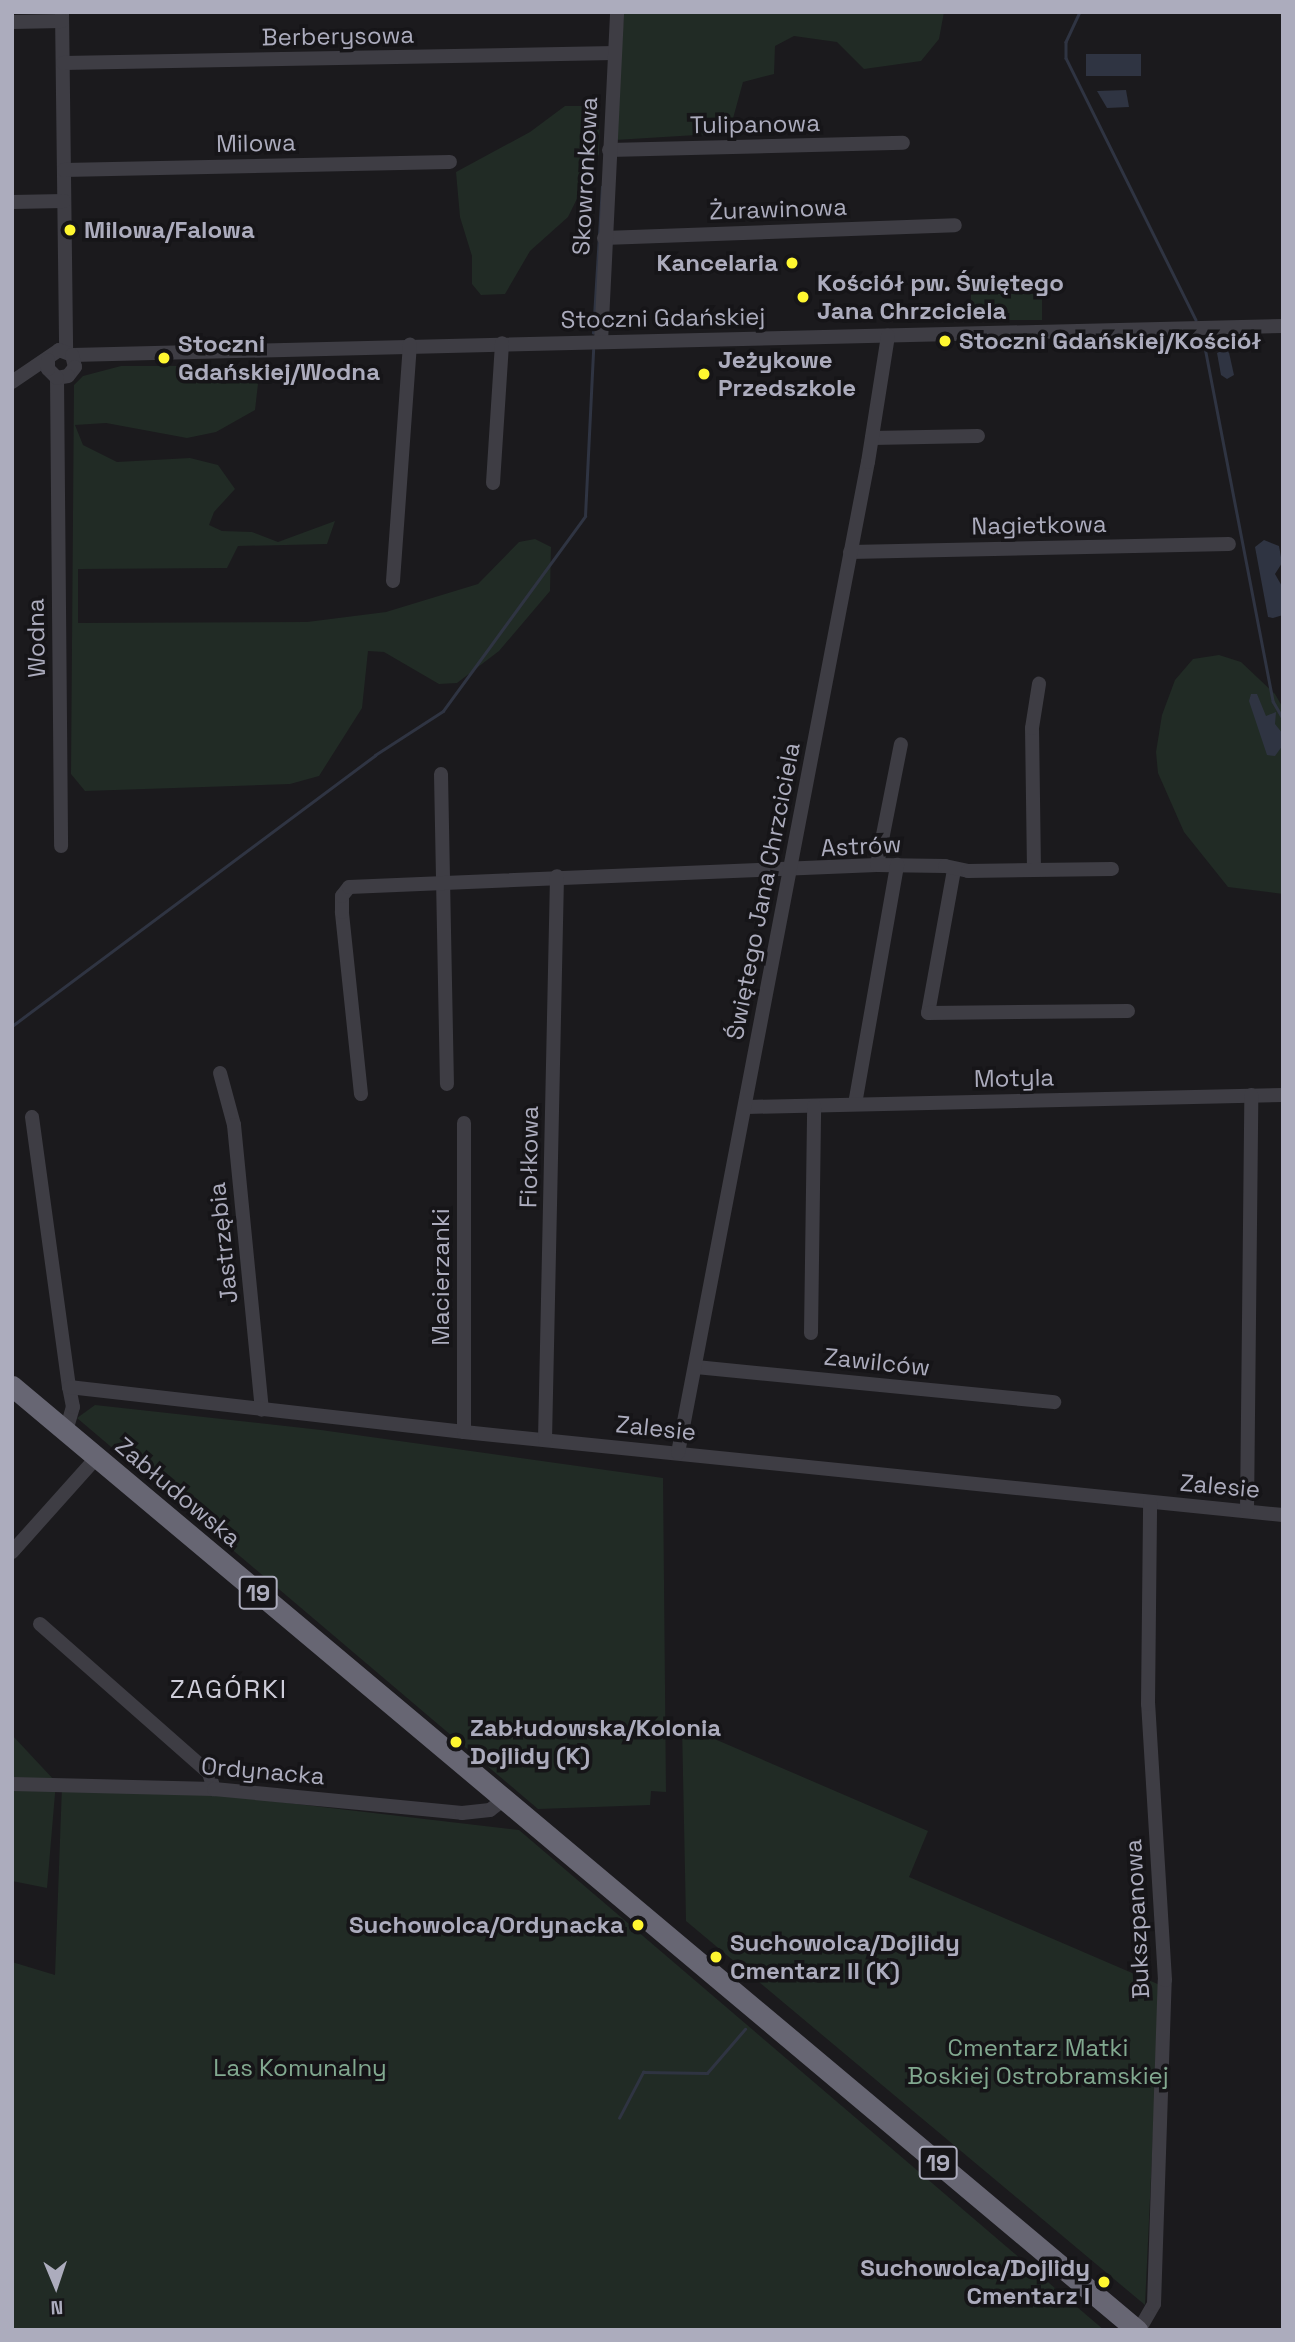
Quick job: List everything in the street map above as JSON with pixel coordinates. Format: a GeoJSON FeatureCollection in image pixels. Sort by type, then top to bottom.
{"type":"FeatureCollection","features":[{"type":"Feature","properties":{"kind":"highway","name":"Zabłudowska"},"geometry":{"type":"LineString","coordinates":[[12,1386],[504,1799]]}},
{"type":"Feature","properties":{"kind":"highway","name":"19"},"geometry":{"type":"LineString","coordinates":[[504,1799],[1138,2330]]}},
{"type":"Feature","properties":{"kind":"street","name":"Skowronkowa"},"geometry":{"type":"LineString","coordinates":[[601,342],[617,12]]}},
{"type":"Feature","properties":{"kind":"street"},"geometry":{"type":"LineString","coordinates":[[12,22],[62,17],[64,201],[61,364]]}},
{"type":"Feature","properties":{"kind":"street","name":"Berberysowa"},"geometry":{"type":"LineString","coordinates":[[63,63],[615,53]]}},
{"type":"Feature","properties":{"kind":"street","name":"Tulipanowa"},"geometry":{"type":"LineString","coordinates":[[609,150],[903,143]]}},
{"type":"Feature","properties":{"kind":"street","name":"Milowa"},"geometry":{"type":"LineString","coordinates":[[64,170],[450,162]]}},
{"type":"Feature","properties":{"kind":"street"},"geometry":{"type":"LineString","coordinates":[[12,202],[64,201]]}},
{"type":"Feature","properties":{"kind":"street","name":"Żurawinowa"},"geometry":{"type":"LineString","coordinates":[[604,238],[955,225]]}},
{"type":"Feature","properties":{"kind":"street","name":"Stoczni Gdańskiej"},"geometry":{"type":"LineString","coordinates":[[12,382],[61,364],[128,351],[1283,326]]}},
{"type":"Feature","properties":{"kind":"street","name":"Świętego Jana Chrzciciela"},"geometry":{"type":"LineString","coordinates":[[678,1454],[747,1107],[872,438],[888,336]]}},
{"type":"Feature","properties":{"kind":"street"},"geometry":{"type":"LineString","coordinates":[[493,483],[502,343]]}},
{"type":"Feature","properties":{"kind":"street"},"geometry":{"type":"LineString","coordinates":[[393,581],[410,345]]}},
{"type":"Feature","properties":{"kind":"street","name":"Stoczni Gdańskiej"},"geometry":{"type":"LineString","coordinates":[[12,388],[61,364]]}},
{"type":"Feature","properties":{"kind":"street","name":"Wodna"},"geometry":{"type":"LineString","coordinates":[[61,364],[61,846]]}},
{"type":"Feature","properties":{"kind":"street"},"geometry":{"type":"LineString","coordinates":[[872,438],[978,436]]}},
{"type":"Feature","properties":{"kind":"street","name":"Nagietkowa"},"geometry":{"type":"LineString","coordinates":[[850,552],[1229,544]]}},
{"type":"Feature","properties":{"kind":"street"},"geometry":{"type":"LineString","coordinates":[[1034,870],[1032,728],[1039,684]]}},
{"type":"Feature","properties":{"kind":"street"},"geometry":{"type":"LineString","coordinates":[[877,866],[901,744]]}},
{"type":"Feature","properties":{"kind":"street"},"geometry":{"type":"LineString","coordinates":[[441,774],[447,1084]]}},
{"type":"Feature","properties":{"kind":"street"},"geometry":{"type":"LineString","coordinates":[[855,1104],[897,865]]}},
{"type":"Feature","properties":{"kind":"street","name":"Astrów"},"geometry":{"type":"LineString","coordinates":[[361,1094],[342,912],[342,897],[349,887],[557,876],[789,872],[897,865],[954,870],[1112,869]]}},
{"type":"Feature","properties":{"kind":"street"},"geometry":{"type":"LineString","coordinates":[[954,870],[928,1013],[1128,1011]]}},
{"type":"Feature","properties":{"kind":"street","name":"Fiołkowa"},"geometry":{"type":"LineString","coordinates":[[545,1440],[557,876]]}},
{"type":"Feature","properties":{"kind":"street","name":"Jastrzębia"},"geometry":{"type":"LineString","coordinates":[[220,1073],[233,1125],[262,1410]]}},
{"type":"Feature","properties":{"kind":"street","name":"Motyla"},"geometry":{"type":"LineString","coordinates":[[747,1107],[1283,1094]]}},
{"type":"Feature","properties":{"kind":"street"},"geometry":{"type":"LineString","coordinates":[[1247,1511],[1251,1095]]}},
{"type":"Feature","properties":{"kind":"street"},"geometry":{"type":"LineString","coordinates":[[811,1333],[814,1106]]}},
{"type":"Feature","properties":{"kind":"street"},"geometry":{"type":"LineString","coordinates":[[32,1117],[73,1407],[66,1431]]}},
{"type":"Feature","properties":{"kind":"street","name":"Macierzanki"},"geometry":{"type":"LineString","coordinates":[[464,1123],[464,1432]]}},
{"type":"Feature","properties":{"kind":"street","name":"Zawilców"},"geometry":{"type":"LineString","coordinates":[[696,1367],[1054,1402]]}},
{"type":"Feature","properties":{"kind":"street","name":"Zalesie"},"geometry":{"type":"LineString","coordinates":[[69,1387],[464,1432],[1283,1515]]}},
{"type":"Feature","properties":{"kind":"street"},"geometry":{"type":"LineString","coordinates":[[12,1552],[96,1458]]}},
{"type":"Feature","properties":{"kind":"street","name":"Bukszpanowa"},"geometry":{"type":"LineString","coordinates":[[1138,2330],[1154,2305],[1165,1980],[1148,1704],[1150,1502]]}},
{"type":"Feature","properties":{"kind":"street"},"geometry":{"type":"LineString","coordinates":[[40,1624],[209,1773],[214,1788]]}},
{"type":"Feature","properties":{"kind":"street","name":"Ordynacka"},"geometry":{"type":"LineString","coordinates":[[12,1784],[214,1788],[462,1813],[491,1810],[504,1799]]}},
{"type":"Feature","properties":{"kind":"green space"},"geometry":{"type":"Polygon","coordinates":[[[624,12],[944,12],[939,39],[921,61],[864,69],[837,42],[794,36],[775,46],[774,74],[743,82],[729,133],[615,140],[624,12]]]}},
{"type":"Feature","properties":{"kind":"green space"},"geometry":{"type":"Polygon","coordinates":[[[565,106],[586,106],[600,113],[599,154],[568,217],[530,251],[505,294],[481,295],[472,284],[472,256],[460,217],[456,172],[530,132],[565,106]]]}},
{"type":"Feature","properties":{"kind":"green space"},"geometry":{"type":"Polygon","coordinates":[[[971,294],[1042,294],[1042,320],[971,320],[971,294]]]}},
{"type":"Feature","properties":{"kind":"green space"},"geometry":{"type":"Polygon","coordinates":[[[121,366],[179,366],[247,375],[258,384],[255,410],[216,432],[187,438],[106,423],[75,425],[83,445],[117,462],[190,458],[218,465],[235,489],[214,512],[209,525],[222,531],[252,532],[278,542],[335,521],[327,544],[238,546],[227,568],[78,569],[78,623],[307,622],[386,612],[478,584],[519,542],[535,539],[551,547],[550,591],[499,651],[457,683],[439,684],[384,652],[368,651],[362,708],[319,776],[290,784],[85,791],[71,774],[74,385],[83,376],[121,366]]]}},
{"type":"Feature","properties":{"kind":"green space"},"geometry":{"type":"Polygon","coordinates":[[[1219,655],[1241,662],[1275,694],[1283,708],[1283,894],[1228,887],[1184,832],[1158,773],[1156,752],[1162,715],[1175,680],[1193,659],[1219,655]]]}},
{"type":"Feature","properties":{"kind":"green space"},"geometry":{"type":"Polygon","coordinates":[[[95,1405],[321,1430],[663,1478],[666,1792],[651,1791],[650,1805],[538,1809],[77,1418],[95,1405]]]}},
{"type":"Feature","properties":{"kind":"green space","name":"Cmentarz Matki Boskiej Ostrobramskiej"},"geometry":{"type":"Polygon","coordinates":[[[682,1725],[928,1831],[909,1877],[1160,1985],[1145,2305],[686,1921],[682,1725]]]}},
{"type":"Feature","properties":{"kind":"green space"},"geometry":{"type":"Polygon","coordinates":[[[12,1735],[56,1782],[47,1888],[12,1881],[12,1735]]]}},
{"type":"Feature","properties":{"kind":"green space","name":"Las Komunalny"},"geometry":{"type":"Polygon","coordinates":[[[62,1786],[211,1794],[519,1830],[1104,2330],[12,2330],[12,1962],[55,1975],[62,1786]]]}},
{"type":"Feature","properties":{"kind":"water"},"geometry":{"type":"Polygon","coordinates":[[[1086,54],[1141,54],[1141,76],[1086,76],[1086,54]]]}},
{"type":"Feature","properties":{"kind":"water"},"geometry":{"type":"Polygon","coordinates":[[[1126,90],[1129,107],[1107,108],[1097,91],[1126,90]]]}},
{"type":"Feature","properties":{"kind":"water"},"geometry":{"type":"Polygon","coordinates":[[[1228,348],[1234,375],[1227,379],[1221,375],[1217,353],[1228,348]]]}},
{"type":"Feature","properties":{"kind":"water"},"geometry":{"type":"Polygon","coordinates":[[[1264,540],[1279,546],[1282,563],[1275,574],[1283,588],[1283,615],[1273,618],[1268,617],[1255,547],[1264,540]]]}},
{"type":"Feature","properties":{"kind":"water"},"geometry":{"type":"Polygon","coordinates":[[[1251,694],[1257,694],[1266,716],[1276,712],[1275,724],[1283,734],[1283,745],[1275,756],[1267,755],[1249,701],[1251,694]]]}},
{"type":"Feature","properties":{"kind":"waterway"},"geometry":{"type":"LineString","coordinates":[[1080,12],[1066,42],[1066,58],[1196,320]]}},
{"type":"Feature","properties":{"kind":"waterway"},"geometry":{"type":"LineString","coordinates":[[593,333],[602,187]]}},
{"type":"Feature","properties":{"kind":"waterway"},"geometry":{"type":"LineString","coordinates":[[1203,337],[1273,701],[1283,718]]}},
{"type":"Feature","properties":{"kind":"waterway"},"geometry":{"type":"LineString","coordinates":[[12,1026],[375,755],[443,711],[585,516],[593,350]]}},
{"type":"Feature","properties":{"kind":"waterway"},"geometry":{"type":"LineString","coordinates":[[619,2118],[643,2072],[707,2073],[745,2029]]}},
{"type":"Feature","properties":{"kind":"place","name":"Milowa/Falowa"},"geometry":{"type":"Point","coordinates":[70,230]}},
{"type":"Feature","properties":{"kind":"place","name":"Kancelaria"},"geometry":{"type":"Point","coordinates":[792,263]}},
{"type":"Feature","properties":{"kind":"place","name":"Kościół pw. Świętego Jana Chrzciciela"},"geometry":{"type":"Point","coordinates":[803,297]}},
{"type":"Feature","properties":{"kind":"place","name":"Stoczni Gdańskiej/Kościół"},"geometry":{"type":"Point","coordinates":[945,341]}},
{"type":"Feature","properties":{"kind":"place","name":"Stoczni Gdańskiej/Wodna"},"geometry":{"type":"Point","coordinates":[164,358]}},
{"type":"Feature","properties":{"kind":"place","name":"Jeżykowe Przedszkole"},"geometry":{"type":"Point","coordinates":[704,374]}},
{"type":"Feature","properties":{"kind":"place","name":"Zabłudowska/Kolonia Dojlidy (K)"},"geometry":{"type":"Point","coordinates":[456,1742]}},
{"type":"Feature","properties":{"kind":"place","name":"Suchowolca/Ordynacka"},"geometry":{"type":"Point","coordinates":[638,1925]}},
{"type":"Feature","properties":{"kind":"place","name":"Suchowolca/Dojlidy Cmentarz II (K)"},"geometry":{"type":"Point","coordinates":[716,1957]}},
{"type":"Feature","properties":{"kind":"place","name":"Suchowolca/Dojlidy Cmentarz I"},"geometry":{"type":"Point","coordinates":[1104,2282]}},
{"type":"Feature","properties":{"kind":"district","name":"ZAGÓRKI"},"geometry":{"type":"Point","coordinates":[229,1690]}}]}
